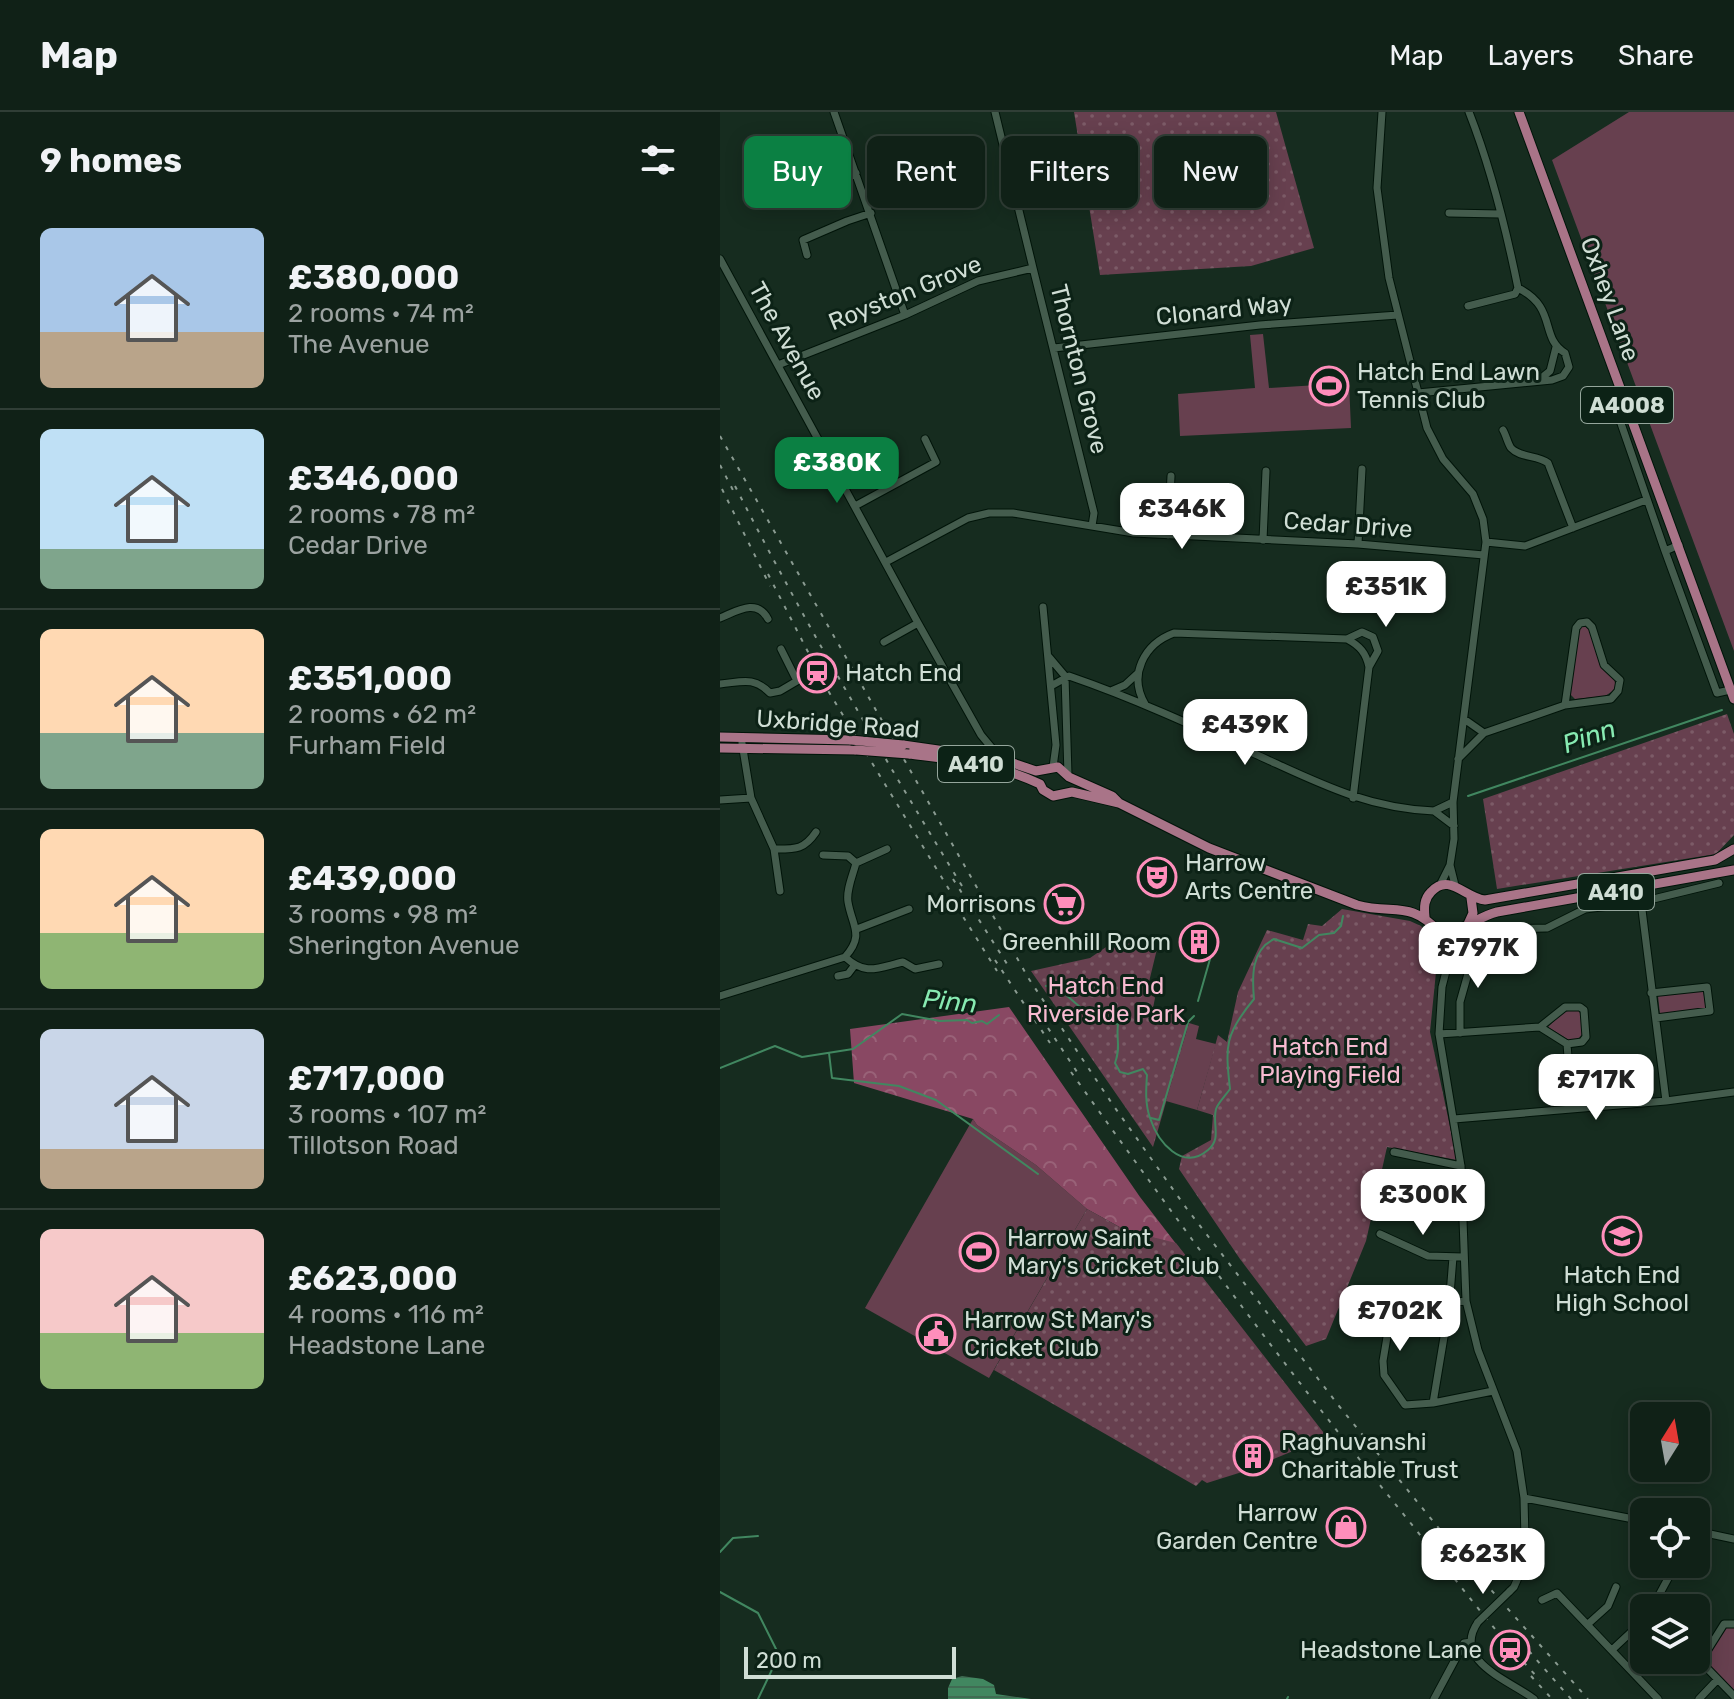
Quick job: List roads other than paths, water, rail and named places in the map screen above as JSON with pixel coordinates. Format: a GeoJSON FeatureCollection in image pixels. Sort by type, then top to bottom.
{"type":"FeatureCollection","features":[{"type":"Feature","properties":{"kind":"main road","name":"Oxhey Lane"},"geometry":{"type":"LineString","coordinates":[[1519,112],[1732,694]]}},
{"type":"Feature","properties":{"kind":"main road","name":"Uxbridge Road"},"geometry":{"type":"LineString","coordinates":[[720,737],[742,742],[834,744],[906,750],[983,760],[1001,759],[1029,769],[1063,769],[1068,776],[1112,796],[1119,803]]}},
{"type":"Feature","properties":{"kind":"main road","name":"Uxbridge Road"},"geometry":{"type":"LineString","coordinates":[[720,748],[742,742]]}},
{"type":"Feature","properties":{"kind":"main road","name":"Uxbridge Road"},"geometry":{"type":"LineString","coordinates":[[983,760],[1040,784],[1048,795],[1080,793],[1119,803],[1209,848],[1357,905],[1373,909],[1403,909],[1425,902]]}},
{"type":"Feature","properties":{"kind":"main road"},"geometry":{"type":"LineString","coordinates":[[1040,784],[1041,777],[1049,769]]}},
{"type":"Feature","properties":{"kind":"main road"},"geometry":{"type":"LineString","coordinates":[[1063,794],[1068,788],[1068,776]]}},
{"type":"Feature","properties":{"kind":"main road","name":"A410"},"geometry":{"type":"LineString","coordinates":[[1471,898],[1485,900],[1654,872],[1715,860],[1734,849]]}},
{"type":"Feature","properties":{"kind":"main road","name":"A410"},"geometry":{"type":"LineString","coordinates":[[1468,924],[1497,912],[1734,870]]}},
{"type":"Feature","properties":{"kind":"main road"},"geometry":{"type":"LineString","coordinates":[[1425,917],[1425,902],[1440,885],[1455,885],[1471,898],[1473,913],[1468,924],[1456,932],[1439,932]]}},
{"type":"Feature","properties":{"kind":"main road","name":"Uxbridge Road"},"geometry":{"type":"LineString","coordinates":[[1403,909],[1425,917],[1439,932]]}},
{"type":"Feature","properties":{"kind":"street"},"geometry":{"type":"LineString","coordinates":[[834,112],[905,315]]}},
{"type":"Feature","properties":{"kind":"street"},"geometry":{"type":"LineString","coordinates":[[995,112],[1033,268]]}},
{"type":"Feature","properties":{"kind":"street"},"geometry":{"type":"LineString","coordinates":[[1382,112],[1377,188],[1389,278],[1427,428],[1443,459],[1473,494],[1483,519],[1486,542],[1453,802],[1450,865],[1455,885]]}},
{"type":"Feature","properties":{"kind":"street"},"geometry":{"type":"LineString","coordinates":[[1468,306],[1515,294],[1518,288],[1481,142],[1469,112]]}},
{"type":"Feature","properties":{"kind":"street"},"geometry":{"type":"LineString","coordinates":[[851,175],[856,173]]}},
{"type":"Feature","properties":{"kind":"street"},"geometry":{"type":"LineString","coordinates":[[807,255],[803,240],[871,213]]}},
{"type":"Feature","properties":{"kind":"street"},"geometry":{"type":"LineString","coordinates":[[1449,213],[1500,214]]}},
{"type":"Feature","properties":{"kind":"street","name":"The Avenue"},"geometry":{"type":"LineString","coordinates":[[720,259],[981,735],[983,760]]}},
{"type":"Feature","properties":{"kind":"street","name":"Royston Grove"},"geometry":{"type":"LineString","coordinates":[[778,365],[905,315],[978,281],[1033,268]]}},
{"type":"Feature","properties":{"kind":"street","name":"Thornton Grove"},"geometry":{"type":"LineString","coordinates":[[1033,268],[1094,513],[1092,526]]}},
{"type":"Feature","properties":{"kind":"street"},"geometry":{"type":"LineString","coordinates":[[1518,288],[1534,296],[1543,308],[1556,347],[1550,371],[1538,381]]}},
{"type":"Feature","properties":{"kind":"street","name":"Clonard Way"},"geometry":{"type":"LineString","coordinates":[[1054,348],[1260,325],[1398,315]]}},
{"type":"Feature","properties":{"kind":"street"},"geometry":{"type":"LineString","coordinates":[[1418,393],[1563,376],[1569,367],[1565,353],[1556,347]]}},
{"type":"Feature","properties":{"kind":"street","name":"Oxhey Lane"},"geometry":{"type":"LineString","coordinates":[[1616,409],[1717,693],[1732,694]]}},
{"type":"Feature","properties":{"kind":"street"},"geometry":{"type":"LineString","coordinates":[[1503,430],[1511,448],[1548,463],[1573,528]]}},
{"type":"Feature","properties":{"kind":"street"},"geometry":{"type":"LineString","coordinates":[[855,506],[936,462],[925,439]]}},
{"type":"Feature","properties":{"kind":"street"},"geometry":{"type":"LineString","coordinates":[[1358,544],[1362,469]]}},
{"type":"Feature","properties":{"kind":"street"},"geometry":{"type":"LineString","coordinates":[[1263,540],[1266,471]]}},
{"type":"Feature","properties":{"kind":"street"},"geometry":{"type":"LineString","coordinates":[[1168,535],[1171,476]]}},
{"type":"Feature","properties":{"kind":"street"},"geometry":{"type":"LineString","coordinates":[[1486,542],[1525,546],[1646,500]]}},
{"type":"Feature","properties":{"kind":"street","name":"Cedar Drive"},"geometry":{"type":"LineString","coordinates":[[886,562],[968,518],[989,513],[1013,513],[1168,535],[1358,544],[1484,555]]}},
{"type":"Feature","properties":{"kind":"street"},"geometry":{"type":"LineString","coordinates":[[1665,551],[1679,545]]}},
{"type":"Feature","properties":{"kind":"street"},"geometry":{"type":"LineString","coordinates":[[720,618],[750,607],[762,610],[768,619]]}},
{"type":"Feature","properties":{"kind":"street"},"geometry":{"type":"LineString","coordinates":[[1043,607],[1056,745],[1049,769]]}},
{"type":"Feature","properties":{"kind":"street"},"geometry":{"type":"LineString","coordinates":[[1458,759],[1484,733],[1565,705],[1611,699],[1618,691],[1620,680],[1604,665],[1592,627],[1587,622],[1580,623],[1576,628],[1565,705]]}},
{"type":"Feature","properties":{"kind":"street"},"geometry":{"type":"LineString","coordinates":[[884,642],[918,623]]}},
{"type":"Feature","properties":{"kind":"street"},"geometry":{"type":"LineString","coordinates":[[1347,639],[1362,632],[1373,637],[1378,651],[1369,667]]}},
{"type":"Feature","properties":{"kind":"street"},"geometry":{"type":"LineString","coordinates":[[1145,704],[1139,694],[1138,673],[1146,652],[1159,638],[1174,633],[1347,639],[1358,645],[1369,667],[1353,798]]}},
{"type":"Feature","properties":{"kind":"street"},"geometry":{"type":"LineString","coordinates":[[720,684],[754,681],[770,693],[780,691],[797,681],[781,649]]}},
{"type":"Feature","properties":{"kind":"street"},"geometry":{"type":"LineString","coordinates":[[1049,657],[1065,676],[1145,704],[1353,798],[1403,810],[1434,811],[1453,802]]}},
{"type":"Feature","properties":{"kind":"street"},"geometry":{"type":"LineString","coordinates":[[1111,691],[1125,685],[1138,673]]}},
{"type":"Feature","properties":{"kind":"street"},"geometry":{"type":"LineString","coordinates":[[1051,686],[1065,676]]}},
{"type":"Feature","properties":{"kind":"street"},"geometry":{"type":"LineString","coordinates":[[1065,676],[1068,776]]}},
{"type":"Feature","properties":{"kind":"street"},"geometry":{"type":"LineString","coordinates":[[1464,719],[1484,733]]}},
{"type":"Feature","properties":{"kind":"street","name":"The Avenue"},"geometry":{"type":"LineString","coordinates":[[981,735],[1001,759]]}},
{"type":"Feature","properties":{"kind":"street"},"geometry":{"type":"LineString","coordinates":[[742,742],[751,798],[774,849],[780,891]]}},
{"type":"Feature","properties":{"kind":"street"},"geometry":{"type":"LineString","coordinates":[[720,800],[751,798]]}},
{"type":"Feature","properties":{"kind":"street"},"geometry":{"type":"LineString","coordinates":[[1434,811],[1454,826]]}},
{"type":"Feature","properties":{"kind":"street"},"geometry":{"type":"LineString","coordinates":[[774,849],[799,848],[808,843],[816,832]]}},
{"type":"Feature","properties":{"kind":"street"},"geometry":{"type":"LineString","coordinates":[[856,863],[887,849]]}},
{"type":"Feature","properties":{"kind":"street"},"geometry":{"type":"LineString","coordinates":[[823,855],[848,856],[856,863]]}},
{"type":"Feature","properties":{"kind":"street"},"geometry":{"type":"LineString","coordinates":[[720,996],[845,957],[853,948],[857,929],[847,900],[856,863]]}},
{"type":"Feature","properties":{"kind":"street"},"geometry":{"type":"LineString","coordinates":[[1440,885],[1450,865]]}},
{"type":"Feature","properties":{"kind":"street"},"geometry":{"type":"LineString","coordinates":[[1460,1033],[1460,1002],[1473,956],[1483,942],[1496,933],[1509,929],[1547,928],[1585,909],[1641,902],[1719,883]]}},
{"type":"Feature","properties":{"kind":"street"},"geometry":{"type":"LineString","coordinates":[[1641,902],[1666,1101]]}},
{"type":"Feature","properties":{"kind":"street"},"geometry":{"type":"LineString","coordinates":[[857,929],[909,909]]}},
{"type":"Feature","properties":{"kind":"street"},"geometry":{"type":"LineString","coordinates":[[1439,932],[1446,964]]}},
{"type":"Feature","properties":{"kind":"street"},"geometry":{"type":"LineString","coordinates":[[1433,1403],[1458,1257],[1464,1192],[1439,1034],[1446,964],[1456,932]]}},
{"type":"Feature","properties":{"kind":"street"},"geometry":{"type":"LineString","coordinates":[[845,957],[854,966],[866,970],[903,962],[915,969],[939,964]]}},
{"type":"Feature","properties":{"kind":"street"},"geometry":{"type":"LineString","coordinates":[[838,976],[848,974],[854,966]]}},
{"type":"Feature","properties":{"kind":"street"},"geometry":{"type":"LineString","coordinates":[[1651,993],[1707,987],[1710,1011],[1656,1018]]}},
{"type":"Feature","properties":{"kind":"street"},"geometry":{"type":"LineString","coordinates":[[1439,1034],[1540,1027],[1565,1007],[1584,1010],[1586,1037],[1582,1042],[1567,1044],[1540,1027]]}},
{"type":"Feature","properties":{"kind":"street"},"geometry":{"type":"LineString","coordinates":[[1567,1044],[1572,1109]]}},
{"type":"Feature","properties":{"kind":"street"},"geometry":{"type":"LineString","coordinates":[[1454,1119],[1666,1101],[1734,1092]]}},
{"type":"Feature","properties":{"kind":"street"},"geometry":{"type":"LineString","coordinates":[[1394,1152],[1461,1166]]}},
{"type":"Feature","properties":{"kind":"street"},"geometry":{"type":"LineString","coordinates":[[1380,1234],[1428,1256],[1458,1257]]}},
{"type":"Feature","properties":{"kind":"street"},"geometry":{"type":"LineString","coordinates":[[1458,1257],[1478,1350],[1517,1451],[1524,1498],[1525,1540],[1521,1571],[1514,1587],[1478,1622],[1471,1634],[1472,1651],[1484,1666],[1534,1699]]}},
{"type":"Feature","properties":{"kind":"street"},"geometry":{"type":"LineString","coordinates":[[1393,1301],[1383,1361],[1384,1375],[1405,1405],[1433,1403],[1493,1391]]}},
{"type":"Feature","properties":{"kind":"street"},"geometry":{"type":"LineString","coordinates":[[1449,1307],[1455,1302],[1466,1301]]}},
{"type":"Feature","properties":{"kind":"street"},"geometry":{"type":"LineString","coordinates":[[1363,1319],[1389,1324]]}},
{"type":"Feature","properties":{"kind":"street"},"geometry":{"type":"LineString","coordinates":[[1524,1498],[1630,1518]]}},
{"type":"Feature","properties":{"kind":"street"},"geometry":{"type":"LineString","coordinates":[[1710,1534],[1734,1539]]}},
{"type":"Feature","properties":{"kind":"street"},"geometry":{"type":"LineString","coordinates":[[1588,1624],[1608,1606],[1616,1587]]}},
{"type":"Feature","properties":{"kind":"street"},"geometry":{"type":"LineString","coordinates":[[1542,1600],[1557,1593],[1658,1699]]}},
{"type":"Feature","properties":{"kind":"street"},"geometry":{"type":"LineString","coordinates":[[1734,1624],[1724,1624],[1704,1655],[1703,1664],[1734,1696]]}},
{"type":"Feature","properties":{"kind":"street"},"geometry":{"type":"LineString","coordinates":[[1613,1649],[1630,1633]]}},
{"type":"Feature","properties":{"kind":"street"},"geometry":{"type":"LineString","coordinates":[[1434,1699],[1464,1643],[1471,1642]]}},
{"type":"Feature","properties":{"kind":"street"},"geometry":{"type":"LineString","coordinates":[[1699,1699],[1717,1680]]}},
{"type":"Feature","properties":{"kind":"waterway","name":"Pinn"},"geometry":{"type":"LineString","coordinates":[[1468,796],[1722,710]]}},
{"type":"Feature","properties":{"kind":"waterway"},"geometry":{"type":"LineString","coordinates":[[1046,986],[1058,988],[1080,1007],[1096,1011],[1105,1022],[1118,1024],[1115,1063],[1120,1072],[1128,1074],[1143,1069],[1147,1075],[1147,1107],[1159,1136],[1180,1156],[1198,1156],[1215,1141],[1216,1109],[1230,1089],[1229,1041],[1237,1022],[1254,999],[1253,973],[1261,950],[1274,939],[1302,948],[1319,935],[1334,933],[1341,926],[1343,916]]}},
{"type":"Feature","properties":{"kind":"waterway"},"geometry":{"type":"LineString","coordinates":[[1198,1001],[1212,952]]}},
{"type":"Feature","properties":{"kind":"waterway","name":"Pinn"},"geometry":{"type":"LineString","coordinates":[[720,1068],[775,1046],[802,1057],[853,1049],[902,1014],[940,1021],[967,1020],[987,1024],[999,1015]]}},
{"type":"Feature","properties":{"kind":"waterway"},"geometry":{"type":"LineString","coordinates":[[1151,1118],[1159,1120],[1188,1022],[1194,1016]]}},
{"type":"Feature","properties":{"kind":"waterway"},"geometry":{"type":"LineString","coordinates":[[829,1053],[832,1078],[899,1086],[936,1100],[1038,1174]]}},
{"type":"Feature","properties":{"kind":"waterway"},"geometry":{"type":"LineString","coordinates":[[720,1552],[733,1538],[758,1536]]}},
{"type":"Feature","properties":{"kind":"waterway"},"geometry":{"type":"LineString","coordinates":[[720,1592],[758,1613],[779,1655],[758,1699]]}},
{"type":"Feature","properties":{"kind":"railway"},"geometry":{"type":"LineString","coordinates":[[720,436],[1029,979],[1113,1105],[1187,1209],[1339,1406],[1468,1564],[1588,1699]]}},
{"type":"Feature","properties":{"kind":"railway"},"geometry":{"type":"LineString","coordinates":[[720,465],[736,496]]}},
{"type":"Feature","properties":{"kind":"railway"},"geometry":{"type":"LineString","coordinates":[[735,486],[845,688],[962,886]]}},
{"type":"Feature","properties":{"kind":"railway"},"geometry":{"type":"LineString","coordinates":[[722,489],[770,586]]}},
{"type":"Feature","properties":{"kind":"railway"},"geometry":{"type":"LineString","coordinates":[[768,574],[827,689],[953,896]]}},
{"type":"Feature","properties":{"kind":"railway"},"geometry":{"type":"LineString","coordinates":[[953,879],[1009,967]]}},
{"type":"Feature","properties":{"kind":"railway"},"geometry":{"type":"LineString","coordinates":[[957,907],[997,971]]}},
{"type":"Feature","properties":{"kind":"railway"},"geometry":{"type":"LineString","coordinates":[[995,960],[1050,1043]]}},
{"type":"Feature","properties":{"kind":"railway"},"geometry":{"type":"LineString","coordinates":[[1048,1028],[1081,1078]]}},
{"type":"Feature","properties":{"kind":"railway"},"geometry":{"type":"LineString","coordinates":[[1071,1072],[1279,1356],[1473,1602],[1540,1680]]}},
{"type":"Feature","properties":{"kind":"railway"},"geometry":{"type":"LineString","coordinates":[[1521,1642],[1571,1699]]}},
{"type":"Feature","properties":{"kind":"railway"},"geometry":{"type":"LineString","coordinates":[[1531,1676],[1552,1699]]}},
{"type":"Feature","properties":{"kind":"place","name":"Hatch End Lawn Tennis Club"},"geometry":{"type":"Point","coordinates":[1329,386]}},
{"type":"Feature","properties":{"kind":"place","name":"Hatch End"},"geometry":{"type":"Point","coordinates":[817,673]}},
{"type":"Feature","properties":{"kind":"place","name":"Harrow Arts Centre"},"geometry":{"type":"Point","coordinates":[1157,877]}},
{"type":"Feature","properties":{"kind":"place","name":"Morrisons"},"geometry":{"type":"Point","coordinates":[1064,904]}},
{"type":"Feature","properties":{"kind":"place","name":"Greenhill Room"},"geometry":{"type":"Point","coordinates":[1199,942]}},
{"type":"Feature","properties":{"kind":"place","name":"Hatch End High School"},"geometry":{"type":"Point","coordinates":[1622,1236]}},
{"type":"Feature","properties":{"kind":"place","name":"Harrow Saint Mary's Cricket Club"},"geometry":{"type":"Point","coordinates":[979,1252]}},
{"type":"Feature","properties":{"kind":"place","name":"Harrow St Mary's Cricket Club"},"geometry":{"type":"Point","coordinates":[936,1334]}},
{"type":"Feature","properties":{"kind":"place","name":"Raghuvanshi Charitable Trust"},"geometry":{"type":"Point","coordinates":[1253,1456]}},
{"type":"Feature","properties":{"kind":"place","name":"Harrow Garden Centre"},"geometry":{"type":"Point","coordinates":[1346,1527]}},
{"type":"Feature","properties":{"kind":"place","name":"Headstone Lane"},"geometry":{"type":"Point","coordinates":[1510,1650]}},
{"type":"Feature","properties":{"kind":"park label","name":"Hatch End Riverside Park"},"geometry":{"type":"Point","coordinates":[1106,1000]}},
{"type":"Feature","properties":{"kind":"park label","name":"Hatch End Playing Field"},"geometry":{"type":"Point","coordinates":[1330,1061]}}]}
